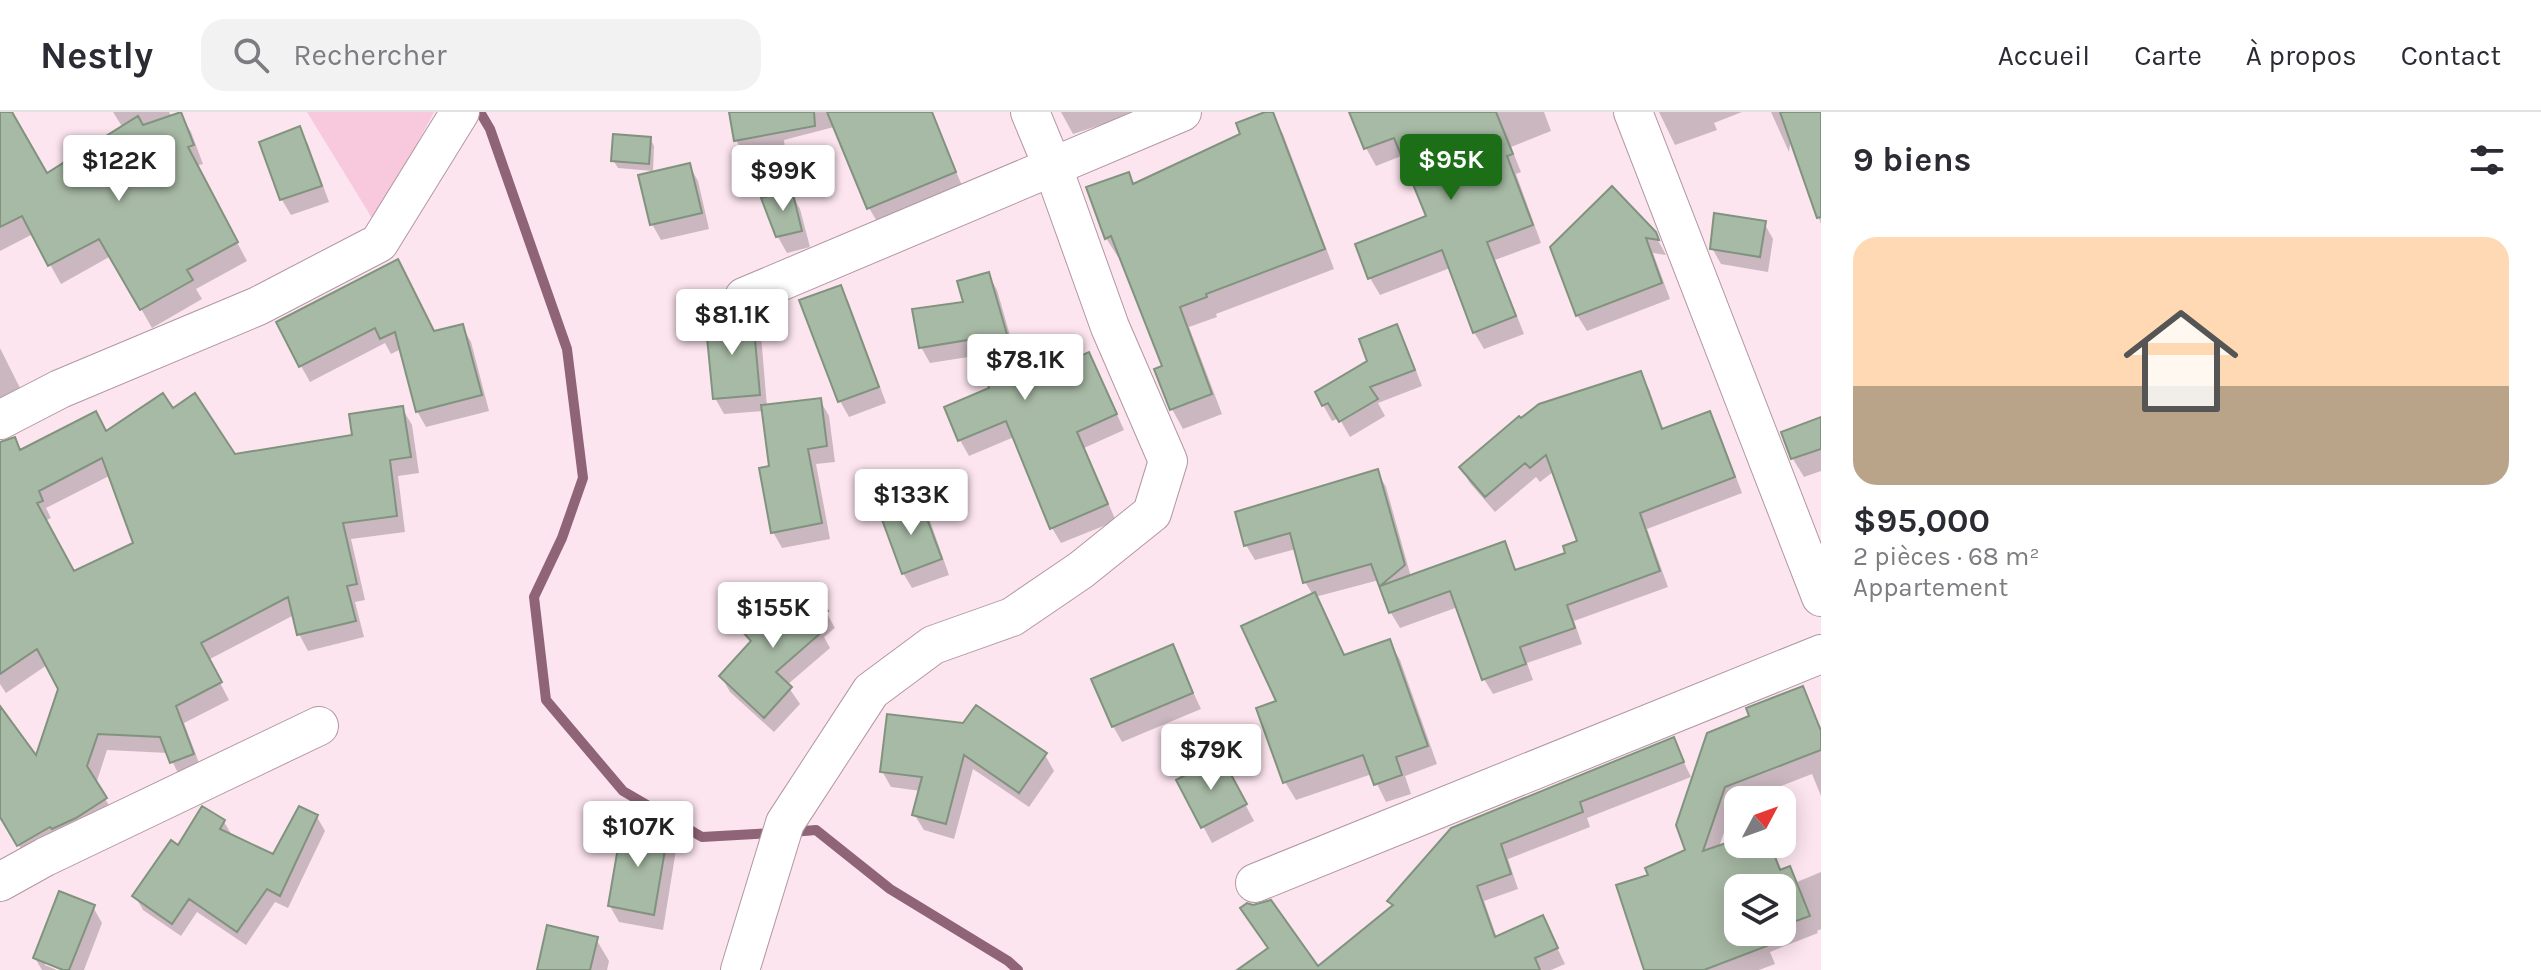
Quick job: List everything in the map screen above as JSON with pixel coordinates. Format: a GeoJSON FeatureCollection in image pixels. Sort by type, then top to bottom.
{"type":"FeatureCollection","features":[{"type":"Feature","properties":{"kind":"street"},"geometry":{"type":"LineString","coordinates":[[740,970],[785,823],[871,691],[933,645],[1012,617],[1081,570],[1152,513],[1168,461],[1110,327],[1030,112]]}},
{"type":"Feature","properties":{"kind":"street"},"geometry":{"type":"LineString","coordinates":[[744,297],[1182,112]]}},
{"type":"Feature","properties":{"kind":"street"},"geometry":{"type":"LineString","coordinates":[[1633,112],[1821,597]]}},
{"type":"Feature","properties":{"kind":"street"},"geometry":{"type":"LineString","coordinates":[[0,420],[60,389],[258,306],[379,243],[458,116]]}},
{"type":"Feature","properties":{"kind":"street"},"geometry":{"type":"LineString","coordinates":[[1255,883],[1821,656]]}},
{"type":"Feature","properties":{"kind":"street"},"geometry":{"type":"LineString","coordinates":[[0,882],[45,857],[319,726]]}},
{"type":"Feature","properties":{"kind":"shaded area"},"geometry":{"type":"Polygon","coordinates":[[[307,112],[434,112],[375,223],[307,112]]]}},
{"type":"Feature","properties":{"kind":"building"},"geometry":{"type":"Polygon","coordinates":[[[0,112],[12,112],[47,173],[138,116],[143,125],[181,112],[194,145],[188,147],[238,242],[187,270],[193,280],[140,310],[99,239],[48,266],[22,216],[0,227],[0,112]]]}},
{"type":"Feature","properties":{"kind":"building"},"geometry":{"type":"Polygon","coordinates":[[[729,112],[814,112],[815,126],[734,141],[729,112]]]}},
{"type":"Feature","properties":{"kind":"building"},"geometry":{"type":"Polygon","coordinates":[[[827,112],[932,112],[956,172],[867,209],[827,112]]]}},
{"type":"Feature","properties":{"kind":"building"},"geometry":{"type":"Polygon","coordinates":[[[1273,112],[1325,249],[1206,294],[1207,297],[1180,307],[1212,394],[1170,410],[1154,369],[1162,366],[1111,236],[1105,239],[1086,187],[1129,172],[1133,184],[1240,134],[1236,123],[1273,112]]]}},
{"type":"Feature","properties":{"kind":"building"},"geometry":{"type":"Polygon","coordinates":[[[1349,112],[1496,112],[1513,154],[1507,156],[1533,225],[1487,242],[1516,316],[1473,333],[1442,250],[1368,279],[1355,244],[1426,216],[1394,138],[1364,149],[1349,112]]]}},
{"type":"Feature","properties":{"kind":"building"},"geometry":{"type":"Polygon","coordinates":[[[1780,112],[1821,112],[1821,217],[1817,218],[1780,112]]]}},
{"type":"Feature","properties":{"kind":"building"},"geometry":{"type":"Polygon","coordinates":[[[300,126],[322,186],[280,200],[259,142],[300,126]]]}},
{"type":"Feature","properties":{"kind":"building"},"geometry":{"type":"Polygon","coordinates":[[[613,134],[651,137],[649,164],[611,161],[613,134]]]}},
{"type":"Feature","properties":{"kind":"building"},"geometry":{"type":"Polygon","coordinates":[[[690,163],[702,213],[650,225],[638,175],[690,163]]]}},
{"type":"Feature","properties":{"kind":"building"},"geometry":{"type":"Polygon","coordinates":[[[1612,186],[1656,232],[1659,240],[1646,238],[1662,283],[1576,316],[1550,247],[1612,186]]]}},
{"type":"Feature","properties":{"kind":"building"},"geometry":{"type":"Polygon","coordinates":[[[792,190],[802,231],[776,237],[761,198],[792,190]]]}},
{"type":"Feature","properties":{"kind":"building"},"geometry":{"type":"Polygon","coordinates":[[[1714,213],[1766,221],[1760,257],[1710,249],[1714,213]]]}},
{"type":"Feature","properties":{"kind":"building"},"geometry":{"type":"Polygon","coordinates":[[[398,259],[434,331],[463,324],[482,395],[416,412],[395,332],[380,339],[375,328],[299,367],[276,322],[398,259]]]}},
{"type":"Feature","properties":{"kind":"building"},"geometry":{"type":"Polygon","coordinates":[[[989,272],[1021,383],[1089,352],[1117,414],[1077,432],[1108,504],[1050,529],[1006,421],[958,441],[944,407],[989,388],[974,339],[919,348],[912,309],[963,302],[957,281],[989,272]]]}},
{"type":"Feature","properties":{"kind":"building"},"geometry":{"type":"Polygon","coordinates":[[[841,285],[879,387],[838,402],[799,300],[841,285]]]}},
{"type":"Feature","properties":{"kind":"building"},"geometry":{"type":"Polygon","coordinates":[[[732,315],[742,319],[753,317],[760,395],[713,399],[705,317],[732,315]]]}},
{"type":"Feature","properties":{"kind":"building"},"geometry":{"type":"Polygon","coordinates":[[[1397,324],[1415,370],[1370,387],[1378,399],[1339,422],[1328,403],[1322,406],[1315,392],[1367,361],[1359,339],[1397,324]]]}},
{"type":"Feature","properties":{"kind":"building"},"geometry":{"type":"Polygon","coordinates":[[[1641,371],[1662,429],[1710,411],[1735,477],[1640,513],[1660,571],[1567,605],[1575,628],[1520,647],[1526,664],[1482,680],[1450,591],[1389,613],[1371,564],[1303,583],[1290,533],[1244,546],[1235,512],[1378,469],[1405,565],[1380,586],[1505,541],[1515,570],[1565,553],[1563,546],[1577,541],[1546,455],[1530,468],[1525,463],[1485,497],[1459,467],[1519,416],[1521,418],[1539,404],[1641,371]]]}},
{"type":"Feature","properties":{"kind":"building"},"geometry":{"type":"Polygon","coordinates":[[[163,393],[173,408],[195,393],[235,454],[352,435],[349,414],[403,406],[411,457],[390,460],[397,516],[343,523],[357,584],[347,586],[356,621],[297,635],[288,597],[201,643],[222,682],[176,706],[194,754],[170,763],[160,737],[98,734],[87,766],[107,798],[76,818],[52,829],[50,827],[17,846],[0,817],[0,706],[36,755],[58,689],[37,649],[0,674],[0,442],[15,437],[20,450],[96,411],[106,431],[163,393]],[[102,458],[39,491],[43,501],[37,503],[74,571],[133,543],[102,458]]]}},
{"type":"Feature","properties":{"kind":"building"},"geometry":{"type":"Polygon","coordinates":[[[821,398],[827,446],[808,449],[822,523],[771,533],[759,468],[769,466],[761,405],[821,398]]]}},
{"type":"Feature","properties":{"kind":"building"},"geometry":{"type":"Polygon","coordinates":[[[1821,417],[1821,449],[1791,459],[1781,432],[1821,417]]]}},
{"type":"Feature","properties":{"kind":"building"},"geometry":{"type":"Polygon","coordinates":[[[920,500],[942,559],[902,574],[880,514],[920,500]]]}},
{"type":"Feature","properties":{"kind":"building"},"geometry":{"type":"Polygon","coordinates":[[[811,591],[828,611],[815,622],[823,631],[776,672],[792,687],[764,718],[719,676],[751,641],[742,631],[788,592],[798,602],[811,591]]]}},
{"type":"Feature","properties":{"kind":"building"},"geometry":{"type":"Polygon","coordinates":[[[1315,592],[1344,655],[1390,639],[1428,746],[1396,757],[1402,775],[1374,785],[1363,755],[1283,783],[1256,708],[1276,701],[1241,626],[1315,592]]]}},
{"type":"Feature","properties":{"kind":"building"},"geometry":{"type":"Polygon","coordinates":[[[1173,644],[1193,693],[1112,727],[1091,679],[1173,644]]]}},
{"type":"Feature","properties":{"kind":"building"},"geometry":{"type":"Polygon","coordinates":[[[1803,686],[1821,731],[1821,750],[1724,786],[1703,851],[1724,844],[1724,858],[1775,858],[1780,870],[1790,866],[1793,874],[1724,874],[1724,946],[1767,946],[1704,970],[1644,970],[1616,885],[1648,875],[1645,868],[1685,850],[1676,825],[1707,733],[1749,716],[1746,708],[1803,686]]]}},
{"type":"Feature","properties":{"kind":"building"},"geometry":{"type":"Polygon","coordinates":[[[976,705],[1047,753],[1019,793],[964,755],[946,824],[912,815],[922,777],[880,772],[887,714],[963,723],[976,705]]]}},
{"type":"Feature","properties":{"kind":"building"},"geometry":{"type":"Polygon","coordinates":[[[1674,737],[1684,762],[1580,802],[1583,812],[1501,844],[1511,874],[1477,886],[1495,937],[1543,915],[1558,948],[1535,958],[1540,970],[1237,970],[1268,948],[1240,908],[1247,903],[1253,905],[1271,900],[1318,966],[1393,905],[1387,901],[1451,828],[1674,737]]]}},
{"type":"Feature","properties":{"kind":"building"},"geometry":{"type":"Polygon","coordinates":[[[1221,756],[1247,804],[1201,828],[1176,780],[1221,756]]]}},
{"type":"Feature","properties":{"kind":"building"},"geometry":{"type":"Polygon","coordinates":[[[202,806],[225,820],[220,829],[273,854],[299,806],[318,815],[280,896],[267,889],[237,932],[189,899],[172,924],[132,896],[171,840],[178,845],[202,806]]]}},
{"type":"Feature","properties":{"kind":"building"},"geometry":{"type":"Polygon","coordinates":[[[622,824],[668,832],[654,915],[608,906],[622,824]]]}},
{"type":"Feature","properties":{"kind":"building"},"geometry":{"type":"Polygon","coordinates":[[[1796,881],[1810,916],[1796,921],[1796,881]]]}},
{"type":"Feature","properties":{"kind":"building"},"geometry":{"type":"Polygon","coordinates":[[[59,891],[95,905],[69,970],[33,958],[59,891]]]}},
{"type":"Feature","properties":{"kind":"building"},"geometry":{"type":"Polygon","coordinates":[[[547,925],[598,937],[590,970],[537,970],[547,925]]]}},
{"type":"Feature","properties":{"kind":"waterway"},"geometry":{"type":"LineString","coordinates":[[480,112],[490,129],[567,349],[583,478],[562,538],[534,597],[546,700],[623,791],[702,837],[772,833]]}},
{"type":"Feature","properties":{"kind":"waterway"},"geometry":{"type":"LineString","coordinates":[[792,832],[816,830],[890,889],[1018,970]]}}]}
